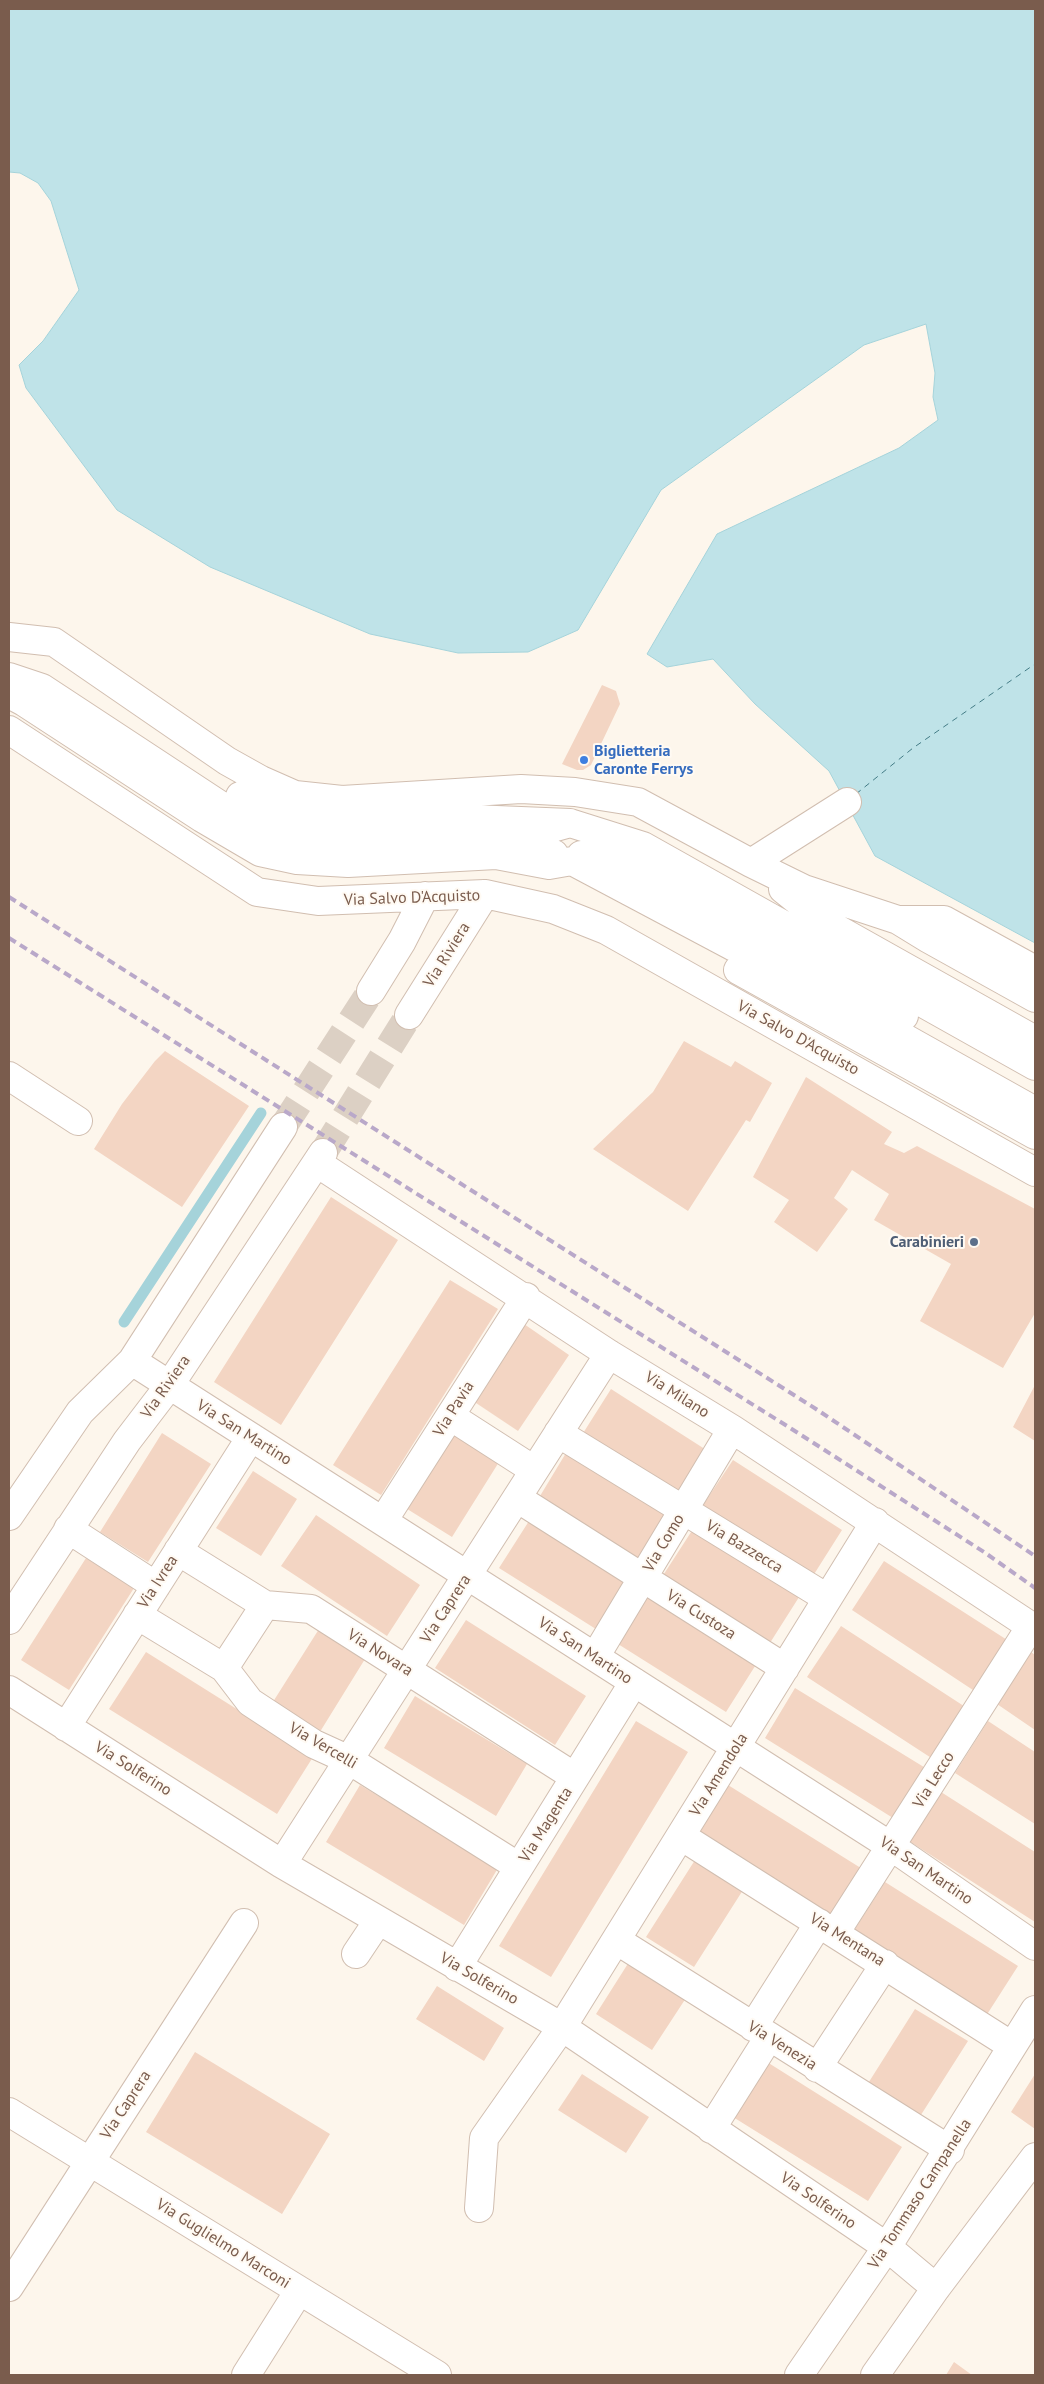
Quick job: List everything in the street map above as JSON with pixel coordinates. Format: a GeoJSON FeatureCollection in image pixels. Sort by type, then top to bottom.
{"type":"FeatureCollection","features":[{"type":"Feature","properties":{"kind":"street"},"geometry":{"type":"LineString","coordinates":[[9,637],[54,642],[227,761],[261,780],[295,795],[342,800],[521,789],[575,792],[638,802],[751,863],[804,889],[1035,1019]]}},
{"type":"Feature","properties":{"kind":"street"},"geometry":{"type":"LineString","coordinates":[[9,663],[46,670],[264,810],[345,821],[422,817],[570,823],[643,846],[1035,1066]]}},
{"type":"Feature","properties":{"kind":"street"},"geometry":{"type":"LineString","coordinates":[[9,677],[42,688],[232,813],[277,835],[335,845],[446,836],[517,839],[638,869],[1035,1089]]}},
{"type":"Feature","properties":{"kind":"street"},"geometry":{"type":"LineString","coordinates":[[9,694],[202,818],[260,852],[297,860],[348,863],[496,855],[560,863],[894,1032],[1035,1111]]}},
{"type":"Feature","properties":{"kind":"street","name":"Via Salvo D'Acquisto"},"geometry":{"type":"LineString","coordinates":[[9,730],[257,892],[318,901],[381,900],[424,896],[485,894],[553,909],[606,930],[1035,1172]]}},
{"type":"Feature","properties":{"kind":"street"},"geometry":{"type":"LineString","coordinates":[[751,863],[847,802]]}},
{"type":"Feature","properties":{"kind":"street"},"geometry":{"type":"LineString","coordinates":[[517,839],[570,823]]}},
{"type":"Feature","properties":{"kind":"street"},"geometry":{"type":"LineString","coordinates":[[517,839],[1035,1136]]}},
{"type":"Feature","properties":{"kind":"street"},"geometry":{"type":"LineString","coordinates":[[751,863],[823,921],[1035,1040]]}},
{"type":"Feature","properties":{"kind":"street"},"geometry":{"type":"LineString","coordinates":[[804,889],[898,920],[1035,998]]}},
{"type":"Feature","properties":{"kind":"street","name":"Via Riviera"},"geometry":{"type":"LineString","coordinates":[[409,1015],[485,894]]}},
{"type":"Feature","properties":{"kind":"street"},"geometry":{"type":"LineString","coordinates":[[371,991],[402,942],[424,896]]}},
{"type":"Feature","properties":{"kind":"street"},"geometry":{"type":"LineString","coordinates":[[898,920],[944,920],[1035,970]]}},
{"type":"Feature","properties":{"kind":"street"},"geometry":{"type":"LineString","coordinates":[[9,1076],[78,1121]]}},
{"type":"Feature","properties":{"kind":"street"},"geometry":{"type":"LineString","coordinates":[[9,1516],[80,1412],[132,1361],[283,1127]]}},
{"type":"Feature","properties":{"kind":"street","name":"Via Riviera"},"geometry":{"type":"LineString","coordinates":[[9,1620],[127,1441],[169,1386],[320,1158]]}},
{"type":"Feature","properties":{"kind":"street","name":"Via Milano"},"geometry":{"type":"LineString","coordinates":[[320,1158],[609,1354],[732,1429],[1033,1627]]}},
{"type":"Feature","properties":{"kind":"street","name":"Via Pavia"},"geometry":{"type":"LineString","coordinates":[[383,1521],[526,1297]]}},
{"type":"Feature","properties":{"kind":"street","name":"Via Caprera"},"geometry":{"type":"LineString","coordinates":[[282,1864],[609,1354]]}},
{"type":"Feature","properties":{"kind":"street","name":"Via San Martino"},"geometry":{"type":"LineString","coordinates":[[132,1361],[892,1847],[1035,1946]]}},
{"type":"Feature","properties":{"kind":"street"},"geometry":{"type":"LineString","coordinates":[[450,1416],[534,1470]]}},
{"type":"Feature","properties":{"kind":"street","name":"Via Como"},"geometry":{"type":"LineString","coordinates":[[595,1657],[732,1429]]}},
{"type":"Feature","properties":{"kind":"street","name":"Via Bazzecca"},"geometry":{"type":"LineString","coordinates":[[558,1433],[828,1598]]}},
{"type":"Feature","properties":{"kind":"street","name":"Via Ivrea"},"geometry":{"type":"LineString","coordinates":[[66,1727],[251,1437]]}},
{"type":"Feature","properties":{"kind":"street","name":"Via Custoza"},"geometry":{"type":"LineString","coordinates":[[517,1498],[785,1668]]}},
{"type":"Feature","properties":{"kind":"street","name":"Via Amendola"},"geometry":{"type":"LineString","coordinates":[[479,2208],[484,2138],[562,2027],[875,1522]]}},
{"type":"Feature","properties":{"kind":"street"},"geometry":{"type":"LineString","coordinates":[[68,1529],[156,1586]]}},
{"type":"Feature","properties":{"kind":"street","name":"Via Novara"},"geometry":{"type":"LineString","coordinates":[[178,1551],[265,1605],[311,1609],[575,1777]]}},
{"type":"Feature","properties":{"kind":"street"},"geometry":{"type":"LineString","coordinates":[[224,1668],[265,1605]]}},
{"type":"Feature","properties":{"kind":"street","name":"Via Vercelli"},"geometry":{"type":"LineString","coordinates":[[137,1615],[224,1668],[250,1702],[314,1744],[349,1760],[519,1867]]}},
{"type":"Feature","properties":{"kind":"street","name":"Via Lecco"},"geometry":{"type":"LineString","coordinates":[[711,2130],[761,2032],[827,1928],[892,1847],[1033,1627]]}},
{"type":"Feature","properties":{"kind":"street","name":"Via Magenta"},"geometry":{"type":"LineString","coordinates":[[457,1967],[634,1682]]}},
{"type":"Feature","properties":{"kind":"street","name":"Via Solferino"},"geometry":{"type":"LineString","coordinates":[[9,1690],[282,1864],[562,2027],[711,2130],[887,2247],[936,2288]]}},
{"type":"Feature","properties":{"kind":"street","name":"Via Mentana"},"geometry":{"type":"LineString","coordinates":[[681,1836],[1012,2046]]}},
{"type":"Feature","properties":{"kind":"street"},"geometry":{"type":"LineString","coordinates":[[356,1954],[378,1921]]}},
{"type":"Feature","properties":{"kind":"street","name":"Via Caprera"},"geometry":{"type":"LineString","coordinates":[[9,2287],[244,1923]]}},
{"type":"Feature","properties":{"kind":"street","name":"Via Venezia"},"geometry":{"type":"LineString","coordinates":[[616,1940],[950,2150]]}},
{"type":"Feature","properties":{"kind":"street"},"geometry":{"type":"LineString","coordinates":[[817,2068],[884,1964]]}},
{"type":"Feature","properties":{"kind":"street","name":"Via Tommaso Campanella"},"geometry":{"type":"LineString","coordinates":[[799,2375],[887,2247],[900,2224],[950,2150],[1035,2010]]}},
{"type":"Feature","properties":{"kind":"street","name":"Via Guglielmo Marconi"},"geometry":{"type":"LineString","coordinates":[[9,2112],[437,2375]]}},
{"type":"Feature","properties":{"kind":"street"},"geometry":{"type":"LineString","coordinates":[[875,2375],[936,2288],[1035,2157]]}},
{"type":"Feature","properties":{"kind":"street"},"geometry":{"type":"LineString","coordinates":[[246,2375],[299,2291]]}},
{"type":"Feature","properties":{"kind":"water"},"geometry":{"type":"Polygon","coordinates":[[[9,9],[1035,9],[1035,943],[875,856],[829,771],[755,704],[713,659],[667,667],[647,654],[717,534],[899,448],[938,420],[933,397],[935,373],[926,324],[864,345],[661,490],[578,630],[528,652],[458,653],[370,634],[210,567],[117,510],[26,388],[19,365],[43,341],[79,290],[51,201],[38,183],[20,173],[9,172],[9,9]]]}},
{"type":"Feature","properties":{"kind":"building"},"geometry":{"type":"Polygon","coordinates":[[[602,685],[616,691],[620,704],[591,765],[583,770],[577,770],[562,764],[602,685]]]}},
{"type":"Feature","properties":{"kind":"building"},"geometry":{"type":"Polygon","coordinates":[[[684,1041],[731,1067],[735,1061],[772,1083],[750,1122],[746,1120],[688,1211],[593,1149],[653,1092],[684,1041]]]}},
{"type":"Feature","properties":{"kind":"building"},"geometry":{"type":"Polygon","coordinates":[[[165,1051],[249,1106],[182,1207],[94,1149],[122,1104],[165,1051]]]}},
{"type":"Feature","properties":{"kind":"building","name":"Carabinieri"},"geometry":{"type":"Polygon","coordinates":[[[806,1077],[892,1132],[884,1144],[904,1153],[917,1146],[1035,1209],[1035,1313],[1003,1368],[920,1321],[951,1264],[874,1220],[889,1194],[852,1170],[834,1198],[848,1209],[817,1252],[774,1222],[789,1200],[753,1177],[806,1077]]]}},
{"type":"Feature","properties":{"kind":"building"},"geometry":{"type":"Polygon","coordinates":[[[331,1197],[398,1240],[281,1425],[214,1382],[331,1197]]]}},
{"type":"Feature","properties":{"kind":"building"},"geometry":{"type":"Polygon","coordinates":[[[450,1280],[498,1309],[381,1495],[333,1465],[450,1280]]]}},
{"type":"Feature","properties":{"kind":"building"},"geometry":{"type":"Polygon","coordinates":[[[524,1324],[569,1355],[518,1431],[473,1401],[524,1324]]]}},
{"type":"Feature","properties":{"kind":"building"},"geometry":{"type":"Polygon","coordinates":[[[1035,1385],[1035,1441],[1013,1427],[1035,1385]]]}},
{"type":"Feature","properties":{"kind":"building"},"geometry":{"type":"Polygon","coordinates":[[[611,1389],[711,1453],[680,1502],[580,1438],[611,1389]]]}},
{"type":"Feature","properties":{"kind":"building"},"geometry":{"type":"Polygon","coordinates":[[[452,1432],[499,1462],[452,1537],[404,1507],[452,1432]]]}},
{"type":"Feature","properties":{"kind":"building"},"geometry":{"type":"Polygon","coordinates":[[[162,1433],[211,1464],[148,1562],[100,1532],[162,1433]]]}},
{"type":"Feature","properties":{"kind":"building"},"geometry":{"type":"Polygon","coordinates":[[[569,1448],[674,1513],[642,1566],[537,1501],[569,1448]]]}},
{"type":"Feature","properties":{"kind":"building"},"geometry":{"type":"Polygon","coordinates":[[[733,1460],[842,1530],[811,1579],[701,1508],[733,1460]]]}},
{"type":"Feature","properties":{"kind":"building"},"geometry":{"type":"Polygon","coordinates":[[[253,1471],[297,1499],[261,1556],[216,1528],[253,1471]]]}},
{"type":"Feature","properties":{"kind":"building"},"geometry":{"type":"Polygon","coordinates":[[[316,1515],[420,1585],[387,1636],[281,1566],[316,1515]]]}},
{"type":"Feature","properties":{"kind":"building"},"geometry":{"type":"Polygon","coordinates":[[[529,1521],[628,1583],[599,1631],[499,1568],[529,1521]]]}},
{"type":"Feature","properties":{"kind":"building"},"geometry":{"type":"Polygon","coordinates":[[[695,1526],[801,1594],[768,1646],[662,1577],[695,1526]]]}},
{"type":"Feature","properties":{"kind":"building"},"geometry":{"type":"Polygon","coordinates":[[[86,1558],[134,1588],[69,1690],[21,1660],[86,1558]]]}},
{"type":"Feature","properties":{"kind":"building"},"geometry":{"type":"Polygon","coordinates":[[[884,1561],[1015,1645],[982,1696],[852,1610],[884,1561]]]}},
{"type":"Feature","properties":{"kind":"building"},"geometry":{"type":"Polygon","coordinates":[[[648,1595],[757,1663],[726,1712],[618,1644],[648,1595]]]}},
{"type":"Feature","properties":{"kind":"building"},"geometry":{"type":"Polygon","coordinates":[[[466,1620],[586,1696],[555,1745],[435,1668],[466,1620]]]}},
{"type":"Feature","properties":{"kind":"building"},"geometry":{"type":"Polygon","coordinates":[[[841,1626],[973,1712],[939,1763],[807,1677],[841,1626]]]}},
{"type":"Feature","properties":{"kind":"building"},"geometry":{"type":"Polygon","coordinates":[[[319,1629],[365,1659],[318,1735],[271,1705],[319,1629]]]}},
{"type":"Feature","properties":{"kind":"building"},"geometry":{"type":"Polygon","coordinates":[[[146,1652],[313,1757],[277,1814],[109,1709],[146,1652]]]}},
{"type":"Feature","properties":{"kind":"building"},"geometry":{"type":"Polygon","coordinates":[[[1031,1652],[1035,1655],[1035,1730],[997,1704],[1031,1652]]]}},
{"type":"Feature","properties":{"kind":"building"},"geometry":{"type":"Polygon","coordinates":[[[795,1688],[932,1772],[901,1823],[765,1738],[795,1688]]]}},
{"type":"Feature","properties":{"kind":"building"},"geometry":{"type":"Polygon","coordinates":[[[415,1696],[527,1764],[496,1816],[384,1748],[415,1696]]]}},
{"type":"Feature","properties":{"kind":"building"},"geometry":{"type":"Polygon","coordinates":[[[636,1721],[688,1752],[551,1977],[499,1946],[636,1721]]]}},
{"type":"Feature","properties":{"kind":"building"},"geometry":{"type":"Polygon","coordinates":[[[988,1721],[1035,1752],[1035,1824],[955,1773],[988,1721]]]}},
{"type":"Feature","properties":{"kind":"building"},"geometry":{"type":"Polygon","coordinates":[[[360,1785],[498,1868],[464,1925],[326,1842],[360,1785]]]}},
{"type":"Feature","properties":{"kind":"building"},"geometry":{"type":"Polygon","coordinates":[[[728,1785],[864,1870],[831,1924],[695,1839],[728,1785]]]}},
{"type":"Feature","properties":{"kind":"building"},"geometry":{"type":"Polygon","coordinates":[[[941,1792],[1035,1852],[1035,1922],[909,1841],[941,1792]]]}},
{"type":"Feature","properties":{"kind":"building"},"geometry":{"type":"Polygon","coordinates":[[[695,1860],[743,1890],[694,1967],[646,1937],[695,1860]]]}},
{"type":"Feature","properties":{"kind":"building"},"geometry":{"type":"Polygon","coordinates":[[[885,1882],[1018,1966],[986,2016],[853,1932],[885,1882]]]}},
{"type":"Feature","properties":{"kind":"building"},"geometry":{"type":"Polygon","coordinates":[[[629,1962],[686,1998],[652,2050],[596,2014],[629,1962]]]}},
{"type":"Feature","properties":{"kind":"building"},"geometry":{"type":"Polygon","coordinates":[[[437,1986],[504,2028],[484,2061],[416,2019],[437,1986]]]}},
{"type":"Feature","properties":{"kind":"building"},"geometry":{"type":"Polygon","coordinates":[[[915,2009],[968,2041],[919,2118],[867,2085],[915,2009]]]}},
{"type":"Feature","properties":{"kind":"building"},"geometry":{"type":"Polygon","coordinates":[[[195,2052],[330,2134],[282,2214],[146,2132],[195,2052]]]}},
{"type":"Feature","properties":{"kind":"building"},"geometry":{"type":"Polygon","coordinates":[[[767,2062],[902,2147],[868,2201],[733,2117],[767,2062]]]}},
{"type":"Feature","properties":{"kind":"building"},"geometry":{"type":"Polygon","coordinates":[[[582,2074],[649,2117],[626,2153],[558,2110],[582,2074]]]}},
{"type":"Feature","properties":{"kind":"building"},"geometry":{"type":"Polygon","coordinates":[[[1035,2074],[1035,2129],[1011,2112],[1035,2074]]]}},
{"type":"Feature","properties":{"kind":"building"},"geometry":{"type":"Polygon","coordinates":[[[954,2362],[972,2375],[946,2375],[954,2362]]]}},
{"type":"Feature","properties":{"kind":"waterway"},"geometry":{"type":"LineString","coordinates":[[124,1322],[261,1113]]}},
{"type":"Feature","properties":{"kind":"ferry route"},"geometry":{"type":"LineString","coordinates":[[856,794],[913,748],[1035,664]]}},
{"type":"Feature","properties":{"kind":"tunnel"},"geometry":{"type":"LineString","coordinates":[[283,1127],[371,991]]}},
{"type":"Feature","properties":{"kind":"tunnel"},"geometry":{"type":"LineString","coordinates":[[323,1153],[409,1015]]}},
{"type":"Feature","properties":{"kind":"railway"},"geometry":{"type":"LineString","coordinates":[[9,897],[816,1409],[1035,1556]]}},
{"type":"Feature","properties":{"kind":"railway"},"geometry":{"type":"LineString","coordinates":[[9,938],[787,1426],[984,1552],[1035,1588]]}},
{"type":"Feature","properties":{"kind":"place","name":"Biglietteria Caronte Ferrys"},"geometry":{"type":"Point","coordinates":[584,760]}},
{"type":"Feature","properties":{"kind":"place","name":"Carabinieri"},"geometry":{"type":"Point","coordinates":[974,1242]}}]}
